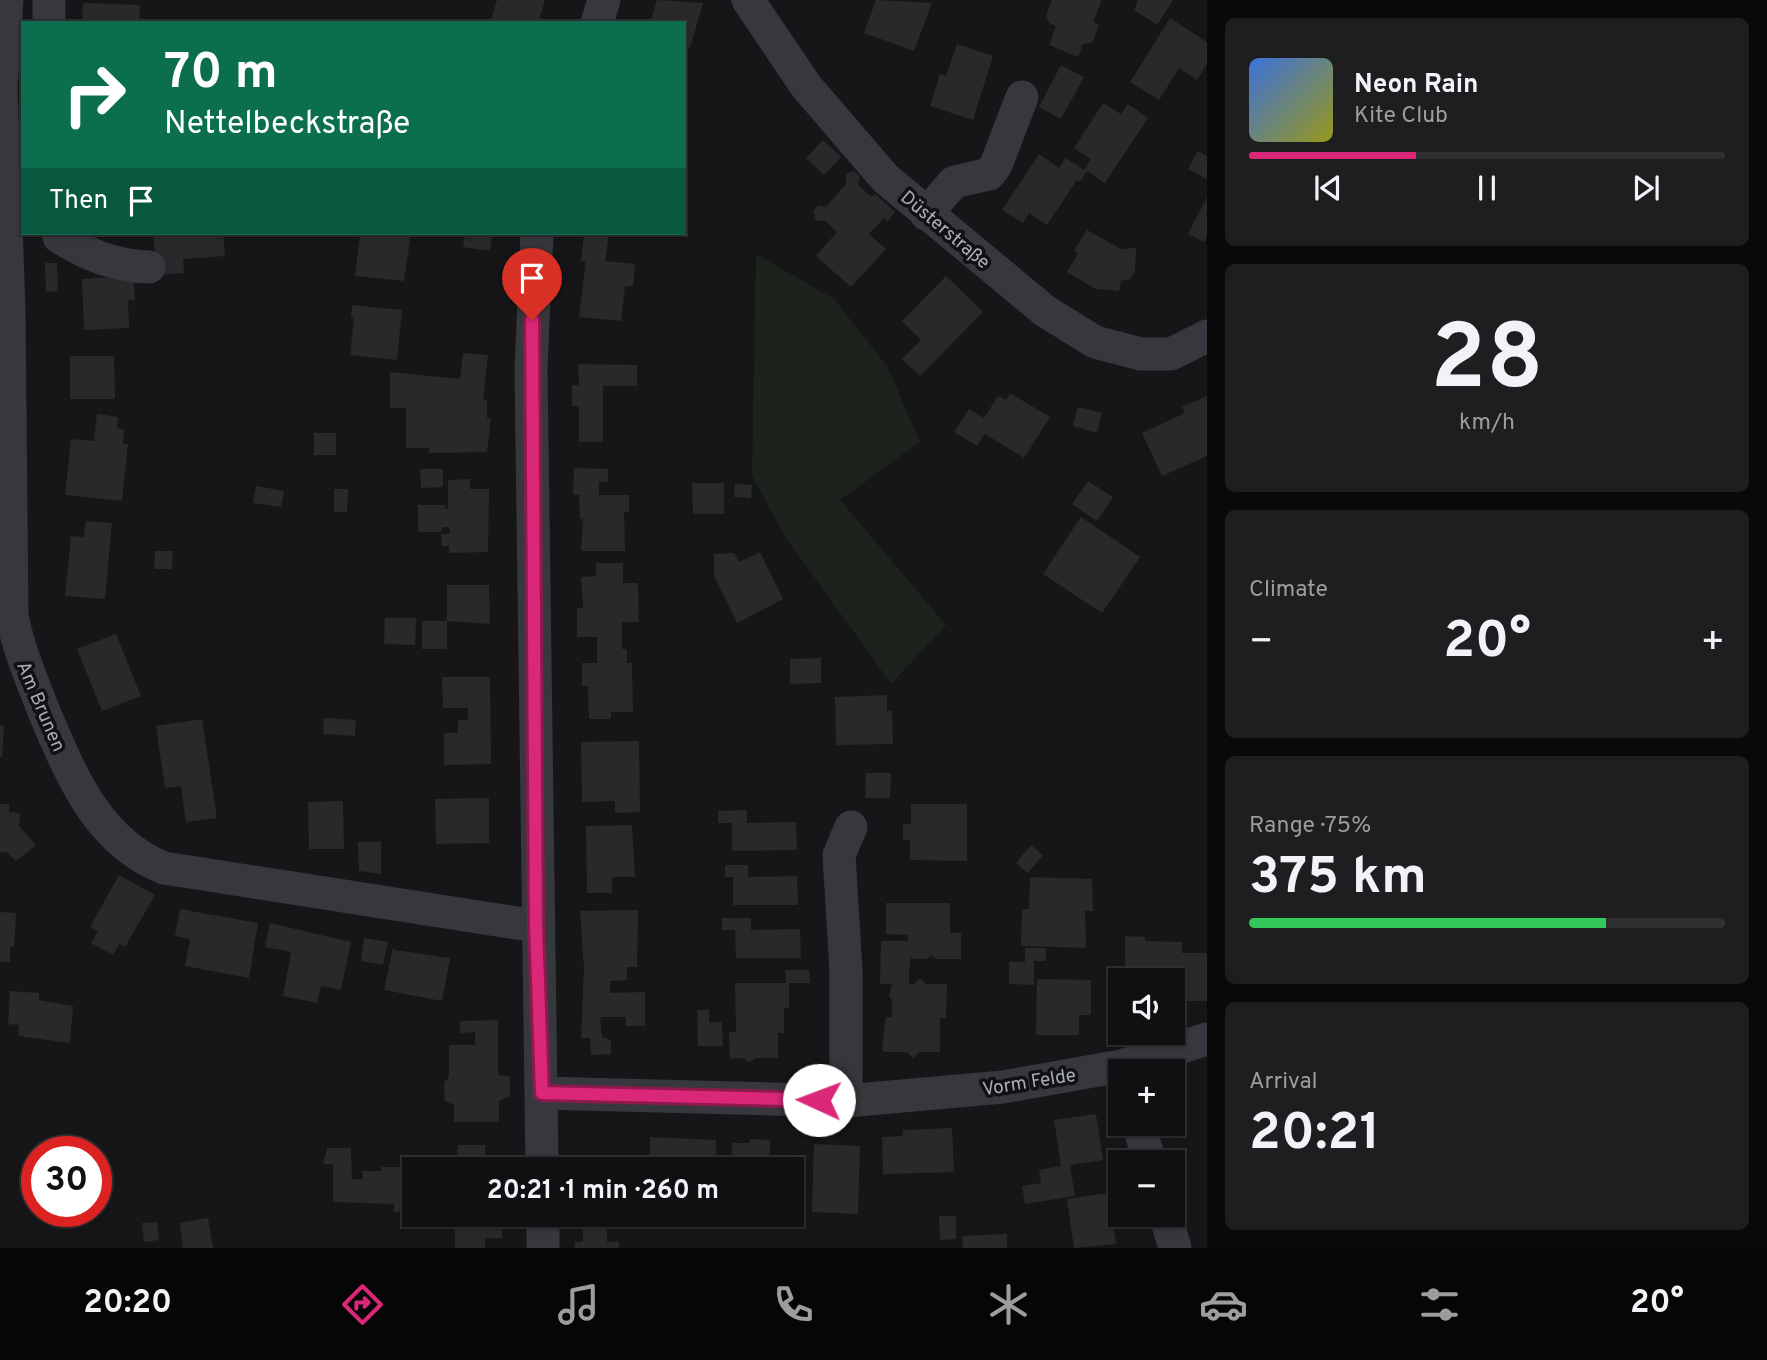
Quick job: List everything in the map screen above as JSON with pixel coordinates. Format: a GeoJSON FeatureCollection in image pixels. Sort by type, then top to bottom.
{"type":"FeatureCollection","features":[{"type":"Feature","properties":{"kind":"street","name":"Am Brunen"},"geometry":{"type":"LineString","coordinates":[[7,0],[1,87],[9,310],[9,582],[18,651],[71,775],[102,823],[121,843],[142,859],[164,868],[536,926]]}},
{"type":"Feature","properties":{"kind":"street"},"geometry":{"type":"LineString","coordinates":[[49,0],[49,21]]}},
{"type":"Feature","properties":{"kind":"street"},"geometry":{"type":"LineString","coordinates":[[598,21],[604,0]]}},
{"type":"Feature","properties":{"kind":"street","name":"Düsterstraße"},"geometry":{"type":"LineString","coordinates":[[748,0],[806,86],[839,128],[886,178],[1045,311],[1096,342],[1141,354],[1171,354],[1207,336]]}},
{"type":"Feature","properties":{"kind":"street"},"geometry":{"type":"LineString","coordinates":[[926,214],[954,182],[989,174],[996,166],[1022,97]]}},
{"type":"Feature","properties":{"kind":"street"},"geometry":{"type":"LineString","coordinates":[[58,235],[86,254],[128,267],[149,267]]}},
{"type":"Feature","properties":{"kind":"street"},"geometry":{"type":"LineString","coordinates":[[537,235],[531,369],[536,926],[542,1157]]}},
{"type":"Feature","properties":{"kind":"street"},"geometry":{"type":"LineString","coordinates":[[846,1101],[846,971],[839,855],[851,827]]}},
{"type":"Feature","properties":{"kind":"street","name":"Vorm Felde"},"geometry":{"type":"LineString","coordinates":[[1150,1059],[1207,1039]]}},
{"type":"Feature","properties":{"kind":"street","name":"Vorm Felde"},"geometry":{"type":"LineString","coordinates":[[542,1093],[846,1101],[1003,1087],[1108,1071]]}},
{"type":"Feature","properties":{"kind":"street"},"geometry":{"type":"LineString","coordinates":[[543,1227],[543,1248]]}},
{"type":"Feature","properties":{"kind":"street"},"geometry":{"type":"LineString","coordinates":[[1169,1227],[1175,1248]]}},
{"type":"Feature","properties":{"kind":"shaded area"},"geometry":{"type":"Polygon","coordinates":[[[756,254],[834,299],[887,366],[920,442],[840,500],[946,625],[891,684],[784,535],[752,476],[756,254]]]}},
{"type":"Feature","properties":{"kind":"building"},"geometry":{"type":"Polygon","coordinates":[[[497,0],[545,0],[539,21],[491,21],[497,0]]]}},
{"type":"Feature","properties":{"kind":"building"},"geometry":{"type":"Polygon","coordinates":[[[657,0],[703,3],[690,48],[686,47],[686,21],[648,21],[651,20],[657,0]]]}},
{"type":"Feature","properties":{"kind":"building"},"geometry":{"type":"Polygon","coordinates":[[[876,0],[932,3],[914,51],[864,33],[876,0]]]}},
{"type":"Feature","properties":{"kind":"building"},"geometry":{"type":"Polygon","coordinates":[[[1052,0],[1102,0],[1093,22],[1099,24],[1093,42],[1083,44],[1078,57],[1049,45],[1056,26],[1049,23],[1046,16],[1052,0]]]}},
{"type":"Feature","properties":{"kind":"building"},"geometry":{"type":"Polygon","coordinates":[[[1138,0],[1173,0],[1157,25],[1134,10],[1138,0]]]}},
{"type":"Feature","properties":{"kind":"building"},"geometry":{"type":"Polygon","coordinates":[[[83,3],[140,5],[139,21],[82,21],[83,3]]]}},
{"type":"Feature","properties":{"kind":"building"},"geometry":{"type":"Polygon","coordinates":[[[1170,18],[1207,42],[1207,64],[1197,80],[1179,68],[1159,100],[1130,82],[1170,18]]]}},
{"type":"Feature","properties":{"kind":"building"},"geometry":{"type":"Polygon","coordinates":[[[957,44],[993,56],[973,120],[930,106],[940,74],[946,76],[957,44]]]}},
{"type":"Feature","properties":{"kind":"building"},"geometry":{"type":"Polygon","coordinates":[[[1061,65],[1084,77],[1061,119],[1039,107],[1061,65]]]}},
{"type":"Feature","properties":{"kind":"building"},"geometry":{"type":"Polygon","coordinates":[[[1103,103],[1121,114],[1128,104],[1148,118],[1105,183],[1087,171],[1080,182],[1077,180],[1047,225],[1029,213],[1023,223],[1002,210],[1039,154],[1059,168],[1066,158],[1084,170],[1091,159],[1074,148],[1103,103]]]}},
{"type":"Feature","properties":{"kind":"building"},"geometry":{"type":"Polygon","coordinates":[[[823,140],[841,157],[824,175],[806,158],[823,140]]]}},
{"type":"Feature","properties":{"kind":"building"},"geometry":{"type":"Polygon","coordinates":[[[1198,151],[1207,156],[1207,179],[1188,169],[1198,151]]]}},
{"type":"Feature","properties":{"kind":"building"},"geometry":{"type":"Polygon","coordinates":[[[853,171],[860,176],[858,185],[872,197],[875,194],[895,212],[887,222],[884,218],[869,234],[886,249],[851,287],[816,256],[837,232],[825,221],[816,221],[813,211],[818,206],[826,207],[846,184],[846,174],[853,171]]]}},
{"type":"Feature","properties":{"kind":"building"},"geometry":{"type":"Polygon","coordinates":[[[1207,197],[1207,236],[1204,242],[1188,234],[1207,197]]]}},
{"type":"Feature","properties":{"kind":"building"},"geometry":{"type":"Polygon","coordinates":[[[1087,230],[1121,249],[1136,248],[1135,272],[1130,279],[1121,281],[1119,291],[1096,289],[1067,272],[1078,254],[1074,251],[1087,230]]]}},
{"type":"Feature","properties":{"kind":"building"},"geometry":{"type":"Polygon","coordinates":[[[153,235],[223,235],[225,256],[183,259],[184,273],[157,275],[153,235]]]}},
{"type":"Feature","properties":{"kind":"building"},"geometry":{"type":"Polygon","coordinates":[[[360,235],[411,235],[404,281],[355,276],[360,235]]]}},
{"type":"Feature","properties":{"kind":"building"},"geometry":{"type":"Polygon","coordinates":[[[465,235],[492,235],[490,251],[463,247],[465,235]]]}},
{"type":"Feature","properties":{"kind":"building"},"geometry":{"type":"Polygon","coordinates":[[[584,235],[609,235],[605,261],[635,264],[633,286],[625,286],[621,321],[579,317],[586,261],[581,261],[584,235]]]}},
{"type":"Feature","properties":{"kind":"building"},"geometry":{"type":"Polygon","coordinates":[[[45,263],[57,263],[58,291],[46,292],[45,263]]]}},
{"type":"Feature","properties":{"kind":"building"},"geometry":{"type":"Polygon","coordinates":[[[133,276],[135,300],[128,300],[129,328],[84,330],[82,279],[133,276]]]}},
{"type":"Feature","properties":{"kind":"building"},"geometry":{"type":"Polygon","coordinates":[[[946,276],[983,312],[920,376],[902,359],[921,340],[902,321],[946,276]]]}},
{"type":"Feature","properties":{"kind":"building"},"geometry":{"type":"Polygon","coordinates":[[[352,305],[402,310],[397,360],[350,355],[354,317],[351,317],[352,305]]]}},
{"type":"Feature","properties":{"kind":"building"},"geometry":{"type":"Polygon","coordinates":[[[463,353],[488,355],[483,400],[487,400],[487,418],[491,418],[487,452],[429,453],[429,448],[406,448],[406,408],[390,408],[390,372],[460,379],[463,353]]]}},
{"type":"Feature","properties":{"kind":"building"},"geometry":{"type":"Polygon","coordinates":[[[70,356],[114,356],[115,399],[70,399],[70,356]]]}},
{"type":"Feature","properties":{"kind":"building"},"geometry":{"type":"Polygon","coordinates":[[[578,364],[637,365],[637,386],[603,386],[603,442],[579,442],[579,406],[572,406],[572,385],[579,385],[578,364]]]}},
{"type":"Feature","properties":{"kind":"building"},"geometry":{"type":"Polygon","coordinates":[[[1010,393],[1050,417],[1024,458],[985,434],[977,446],[954,432],[969,409],[984,418],[998,396],[1006,400],[1010,393]]]}},
{"type":"Feature","properties":{"kind":"building"},"geometry":{"type":"Polygon","coordinates":[[[1207,396],[1207,456],[1162,476],[1142,433],[1185,413],[1182,407],[1207,396]]]}},
{"type":"Feature","properties":{"kind":"building"},"geometry":{"type":"Polygon","coordinates":[[[1078,407],[1102,413],[1097,433],[1073,426],[1078,407]]]}},
{"type":"Feature","properties":{"kind":"building"},"geometry":{"type":"Polygon","coordinates":[[[97,414],[118,417],[117,428],[124,429],[123,444],[128,444],[122,501],[65,495],[71,439],[94,441],[97,414]]]}},
{"type":"Feature","properties":{"kind":"building"},"geometry":{"type":"Polygon","coordinates":[[[314,433],[336,433],[336,455],[314,455],[314,433]]]}},
{"type":"Feature","properties":{"kind":"building"},"geometry":{"type":"Polygon","coordinates":[[[574,468],[608,469],[608,482],[599,482],[599,495],[629,495],[629,512],[624,512],[625,551],[581,551],[583,519],[580,519],[579,495],[573,495],[574,468]]]}},
{"type":"Feature","properties":{"kind":"building"},"geometry":{"type":"Polygon","coordinates":[[[420,469],[443,469],[443,487],[421,488],[420,469]]]}},
{"type":"Feature","properties":{"kind":"building"},"geometry":{"type":"Polygon","coordinates":[[[470,479],[470,489],[489,489],[488,552],[449,553],[449,546],[442,546],[441,534],[450,534],[449,527],[442,527],[442,532],[418,532],[418,505],[445,505],[445,509],[448,509],[448,480],[470,479]]]}},
{"type":"Feature","properties":{"kind":"building"},"geometry":{"type":"Polygon","coordinates":[[[1088,481],[1113,497],[1097,521],[1072,504],[1088,481]]]}},
{"type":"Feature","properties":{"kind":"building"},"geometry":{"type":"Polygon","coordinates":[[[692,483],[724,483],[724,514],[693,514],[692,483]]]}},
{"type":"Feature","properties":{"kind":"building"},"geometry":{"type":"Polygon","coordinates":[[[735,484],[752,485],[751,498],[734,497],[735,484]]]}},
{"type":"Feature","properties":{"kind":"building"},"geometry":{"type":"Polygon","coordinates":[[[256,486],[284,491],[281,507],[253,503],[256,486]]]}},
{"type":"Feature","properties":{"kind":"building"},"geometry":{"type":"Polygon","coordinates":[[[334,489],[348,489],[347,512],[334,512],[334,489]]]}},
{"type":"Feature","properties":{"kind":"building"},"geometry":{"type":"Polygon","coordinates":[[[1081,517],[1140,557],[1102,613],[1043,574],[1081,517]]]}},
{"type":"Feature","properties":{"kind":"building"},"geometry":{"type":"Polygon","coordinates":[[[86,521],[112,523],[105,599],[65,596],[71,536],[84,537],[86,521]]]}},
{"type":"Feature","properties":{"kind":"building"},"geometry":{"type":"Polygon","coordinates":[[[155,551],[173,551],[172,569],[154,569],[155,551]]]}},
{"type":"Feature","properties":{"kind":"building"},"geometry":{"type":"Polygon","coordinates":[[[760,552],[783,599],[737,623],[714,576],[714,554],[734,553],[739,562],[760,552]]]}},
{"type":"Feature","properties":{"kind":"building"},"geometry":{"type":"Polygon","coordinates":[[[596,563],[623,563],[623,583],[638,583],[639,622],[622,622],[622,649],[627,649],[627,663],[632,663],[633,712],[611,712],[611,719],[589,719],[588,686],[582,686],[582,663],[597,663],[597,637],[577,637],[577,608],[583,608],[581,577],[596,576],[596,563]]]}},
{"type":"Feature","properties":{"kind":"building"},"geometry":{"type":"Polygon","coordinates":[[[447,585],[489,585],[490,624],[447,621],[447,585]]]}},
{"type":"Feature","properties":{"kind":"building"},"geometry":{"type":"Polygon","coordinates":[[[385,618],[416,618],[415,645],[384,644],[385,618]]]}},
{"type":"Feature","properties":{"kind":"building"},"geometry":{"type":"Polygon","coordinates":[[[422,621],[447,621],[447,649],[422,649],[422,621]]]}},
{"type":"Feature","properties":{"kind":"building"},"geometry":{"type":"Polygon","coordinates":[[[116,634],[141,696],[102,711],[77,649],[116,634]]]}},
{"type":"Feature","properties":{"kind":"building"},"geometry":{"type":"Polygon","coordinates":[[[821,658],[821,683],[790,684],[790,659],[821,658]]]}},
{"type":"Feature","properties":{"kind":"building"},"geometry":{"type":"Polygon","coordinates":[[[442,677],[490,677],[491,764],[444,765],[444,733],[458,733],[458,720],[468,720],[468,708],[443,708],[442,677]]]}},
{"type":"Feature","properties":{"kind":"building"},"geometry":{"type":"Polygon","coordinates":[[[887,695],[887,711],[892,710],[893,744],[836,745],[835,697],[887,695]]]}},
{"type":"Feature","properties":{"kind":"building"},"geometry":{"type":"Polygon","coordinates":[[[324,718],[356,720],[355,736],[323,734],[324,718]]]}},
{"type":"Feature","properties":{"kind":"building"},"geometry":{"type":"Polygon","coordinates":[[[202,719],[217,818],[186,822],[181,786],[165,788],[156,726],[202,719]]]}},
{"type":"Feature","properties":{"kind":"building"},"geometry":{"type":"Polygon","coordinates":[[[0,725],[4,726],[2,757],[0,757],[0,725]]]}},
{"type":"Feature","properties":{"kind":"building"},"geometry":{"type":"Polygon","coordinates":[[[639,741],[640,812],[615,813],[615,801],[582,802],[581,742],[639,741]]]}},
{"type":"Feature","properties":{"kind":"building"},"geometry":{"type":"Polygon","coordinates":[[[866,773],[891,773],[890,798],[865,798],[866,773]]]}},
{"type":"Feature","properties":{"kind":"building"},"geometry":{"type":"Polygon","coordinates":[[[489,798],[489,843],[436,844],[435,799],[489,798]]]}},
{"type":"Feature","properties":{"kind":"building"},"geometry":{"type":"Polygon","coordinates":[[[343,801],[344,849],[309,849],[308,802],[343,801]]]}},
{"type":"Feature","properties":{"kind":"building"},"geometry":{"type":"Polygon","coordinates":[[[0,804],[9,804],[9,812],[20,813],[19,826],[36,845],[16,861],[6,852],[0,852],[0,804]]]}},
{"type":"Feature","properties":{"kind":"building"},"geometry":{"type":"Polygon","coordinates":[[[911,804],[967,804],[967,861],[910,860],[910,840],[903,840],[903,824],[911,824],[911,804]]]}},
{"type":"Feature","properties":{"kind":"building"},"geometry":{"type":"Polygon","coordinates":[[[747,810],[747,823],[796,822],[797,850],[732,851],[732,823],[718,823],[718,811],[747,810]]]}},
{"type":"Feature","properties":{"kind":"building"},"geometry":{"type":"Polygon","coordinates":[[[632,825],[635,877],[612,877],[612,893],[587,893],[586,826],[632,825]]]}},
{"type":"Feature","properties":{"kind":"building"},"geometry":{"type":"Polygon","coordinates":[[[358,842],[381,842],[381,874],[359,871],[358,842]]]}},
{"type":"Feature","properties":{"kind":"building"},"geometry":{"type":"Polygon","coordinates":[[[1031,845],[1043,855],[1028,873],[1016,863],[1031,845]]]}},
{"type":"Feature","properties":{"kind":"building"},"geometry":{"type":"Polygon","coordinates":[[[725,865],[748,865],[748,877],[797,876],[798,905],[733,905],[733,877],[725,877],[725,865]]]}},
{"type":"Feature","properties":{"kind":"building"},"geometry":{"type":"Polygon","coordinates":[[[119,875],[155,895],[125,947],[119,944],[113,955],[91,943],[98,932],[90,927],[119,875]]]}},
{"type":"Feature","properties":{"kind":"building"},"geometry":{"type":"Polygon","coordinates":[[[1030,877],[1092,879],[1093,911],[1085,911],[1086,948],[1021,946],[1022,909],[1029,909],[1030,877]]]}},
{"type":"Feature","properties":{"kind":"building"},"geometry":{"type":"Polygon","coordinates":[[[886,903],[950,903],[950,933],[961,933],[961,959],[936,959],[931,955],[927,959],[914,959],[911,956],[909,984],[914,984],[920,978],[926,984],[947,984],[946,1018],[940,1018],[940,1052],[919,1052],[913,1058],[907,1052],[885,1052],[882,1049],[886,1017],[892,1017],[892,1000],[889,996],[892,984],[880,984],[881,941],[908,941],[908,935],[886,934],[886,903]]]}},
{"type":"Feature","properties":{"kind":"building"},"geometry":{"type":"Polygon","coordinates":[[[180,909],[258,923],[249,978],[185,966],[190,939],[175,936],[180,909]]]}},
{"type":"Feature","properties":{"kind":"building"},"geometry":{"type":"Polygon","coordinates":[[[638,910],[637,967],[627,967],[627,980],[610,981],[610,993],[645,992],[645,1026],[626,1026],[626,1017],[600,1017],[602,1037],[611,1040],[611,1054],[591,1055],[590,1038],[581,1038],[584,968],[580,911],[638,910]]]}},
{"type":"Feature","properties":{"kind":"building"},"geometry":{"type":"Polygon","coordinates":[[[0,912],[16,913],[14,947],[10,947],[10,962],[0,962],[0,912]]]}},
{"type":"Feature","properties":{"kind":"building"},"geometry":{"type":"Polygon","coordinates":[[[722,918],[751,918],[751,930],[800,929],[801,958],[736,958],[735,930],[722,930],[722,918]]]}},
{"type":"Feature","properties":{"kind":"building"},"geometry":{"type":"Polygon","coordinates":[[[270,923],[351,942],[341,990],[321,986],[317,1003],[283,996],[291,952],[265,947],[270,923]]]}},
{"type":"Feature","properties":{"kind":"building"},"geometry":{"type":"Polygon","coordinates":[[[1125,936],[1145,937],[1145,941],[1182,942],[1182,953],[1207,953],[1207,1001],[1185,1001],[1185,968],[1125,968],[1125,936]]]}},
{"type":"Feature","properties":{"kind":"building"},"geometry":{"type":"Polygon","coordinates":[[[364,938],[388,942],[383,965],[361,961],[364,938]]]}},
{"type":"Feature","properties":{"kind":"building"},"geometry":{"type":"Polygon","coordinates":[[[393,947],[395,950],[450,958],[442,1001],[384,990],[393,947]]]}},
{"type":"Feature","properties":{"kind":"building"},"geometry":{"type":"Polygon","coordinates":[[[1025,948],[1046,948],[1046,961],[1034,961],[1034,985],[1009,984],[1009,962],[1025,962],[1025,948]]]}},
{"type":"Feature","properties":{"kind":"building"},"geometry":{"type":"Polygon","coordinates":[[[785,970],[809,970],[810,983],[789,983],[789,1008],[784,1008],[784,1033],[778,1033],[778,1058],[755,1058],[749,1063],[744,1058],[730,1059],[729,1032],[736,1032],[735,983],[786,983],[785,970]]]}},
{"type":"Feature","properties":{"kind":"building"},"geometry":{"type":"Polygon","coordinates":[[[1037,979],[1091,980],[1091,1015],[1079,1015],[1079,1035],[1036,1035],[1037,979]]]}},
{"type":"Feature","properties":{"kind":"building"},"geometry":{"type":"Polygon","coordinates":[[[10,991],[39,993],[39,1000],[73,1006],[70,1043],[18,1036],[19,1025],[8,1024],[10,991]]]}},
{"type":"Feature","properties":{"kind":"building"},"geometry":{"type":"Polygon","coordinates":[[[697,1010],[709,1010],[709,1023],[722,1022],[723,1046],[698,1046],[697,1010]]]}},
{"type":"Feature","properties":{"kind":"building"},"geometry":{"type":"Polygon","coordinates":[[[498,1020],[498,1075],[510,1076],[510,1096],[499,1101],[499,1122],[454,1122],[454,1105],[445,1101],[444,1083],[449,1077],[449,1045],[475,1045],[475,1032],[460,1033],[460,1021],[498,1020]]]}},
{"type":"Feature","properties":{"kind":"building"},"geometry":{"type":"Polygon","coordinates":[[[1096,1114],[1103,1160],[1070,1165],[1075,1196],[1025,1204],[1022,1186],[1041,1183],[1039,1170],[1061,1166],[1054,1120],[1096,1114]]]}},
{"type":"Feature","properties":{"kind":"building"},"geometry":{"type":"Polygon","coordinates":[[[952,1128],[954,1172],[883,1174],[882,1137],[903,1136],[903,1130],[952,1128]]]}},
{"type":"Feature","properties":{"kind":"building"},"geometry":{"type":"Polygon","coordinates":[[[650,1137],[716,1140],[716,1157],[650,1157],[650,1137]]]}},
{"type":"Feature","properties":{"kind":"building"},"geometry":{"type":"Polygon","coordinates":[[[750,1139],[770,1140],[770,1157],[731,1157],[732,1143],[750,1143],[750,1139]]]}},
{"type":"Feature","properties":{"kind":"building"},"geometry":{"type":"Polygon","coordinates":[[[814,1144],[860,1146],[858,1214],[812,1212],[814,1144]]]}},
{"type":"Feature","properties":{"kind":"building"},"geometry":{"type":"Polygon","coordinates":[[[458,1145],[485,1145],[485,1157],[457,1157],[458,1145]]]}},
{"type":"Feature","properties":{"kind":"building"},"geometry":{"type":"Polygon","coordinates":[[[327,1148],[351,1148],[352,1179],[363,1179],[362,1171],[402,1167],[402,1212],[394,1212],[394,1204],[333,1202],[333,1164],[323,1164],[327,1148]]]}},
{"type":"Feature","properties":{"kind":"building"},"geometry":{"type":"Polygon","coordinates":[[[1108,1193],[1108,1227],[1113,1227],[1116,1244],[1074,1248],[1067,1199],[1108,1193]]]}},
{"type":"Feature","properties":{"kind":"building"},"geometry":{"type":"Polygon","coordinates":[[[939,1216],[956,1216],[956,1239],[940,1240],[939,1216]]]}},
{"type":"Feature","properties":{"kind":"building"},"geometry":{"type":"Polygon","coordinates":[[[208,1218],[213,1248],[183,1248],[180,1223],[208,1218]]]}},
{"type":"Feature","properties":{"kind":"building"},"geometry":{"type":"Polygon","coordinates":[[[157,1222],[159,1240],[144,1242],[142,1223],[157,1222]]]}},
{"type":"Feature","properties":{"kind":"building"},"geometry":{"type":"Polygon","coordinates":[[[455,1227],[502,1227],[502,1238],[485,1238],[485,1248],[455,1248],[455,1227]]]}},
{"type":"Feature","properties":{"kind":"building"},"geometry":{"type":"Polygon","coordinates":[[[583,1228],[607,1229],[607,1242],[619,1242],[619,1248],[575,1248],[575,1242],[583,1242],[583,1228]]]}},
{"type":"Feature","properties":{"kind":"building"},"geometry":{"type":"Polygon","coordinates":[[[1007,1234],[1007,1248],[963,1248],[962,1236],[1007,1234]]]}},
{"type":"Feature","properties":{"kind":"route"},"geometry":{"type":"LineString","coordinates":[[532,320],[536,926],[542,1093],[819,1100]]}}]}
